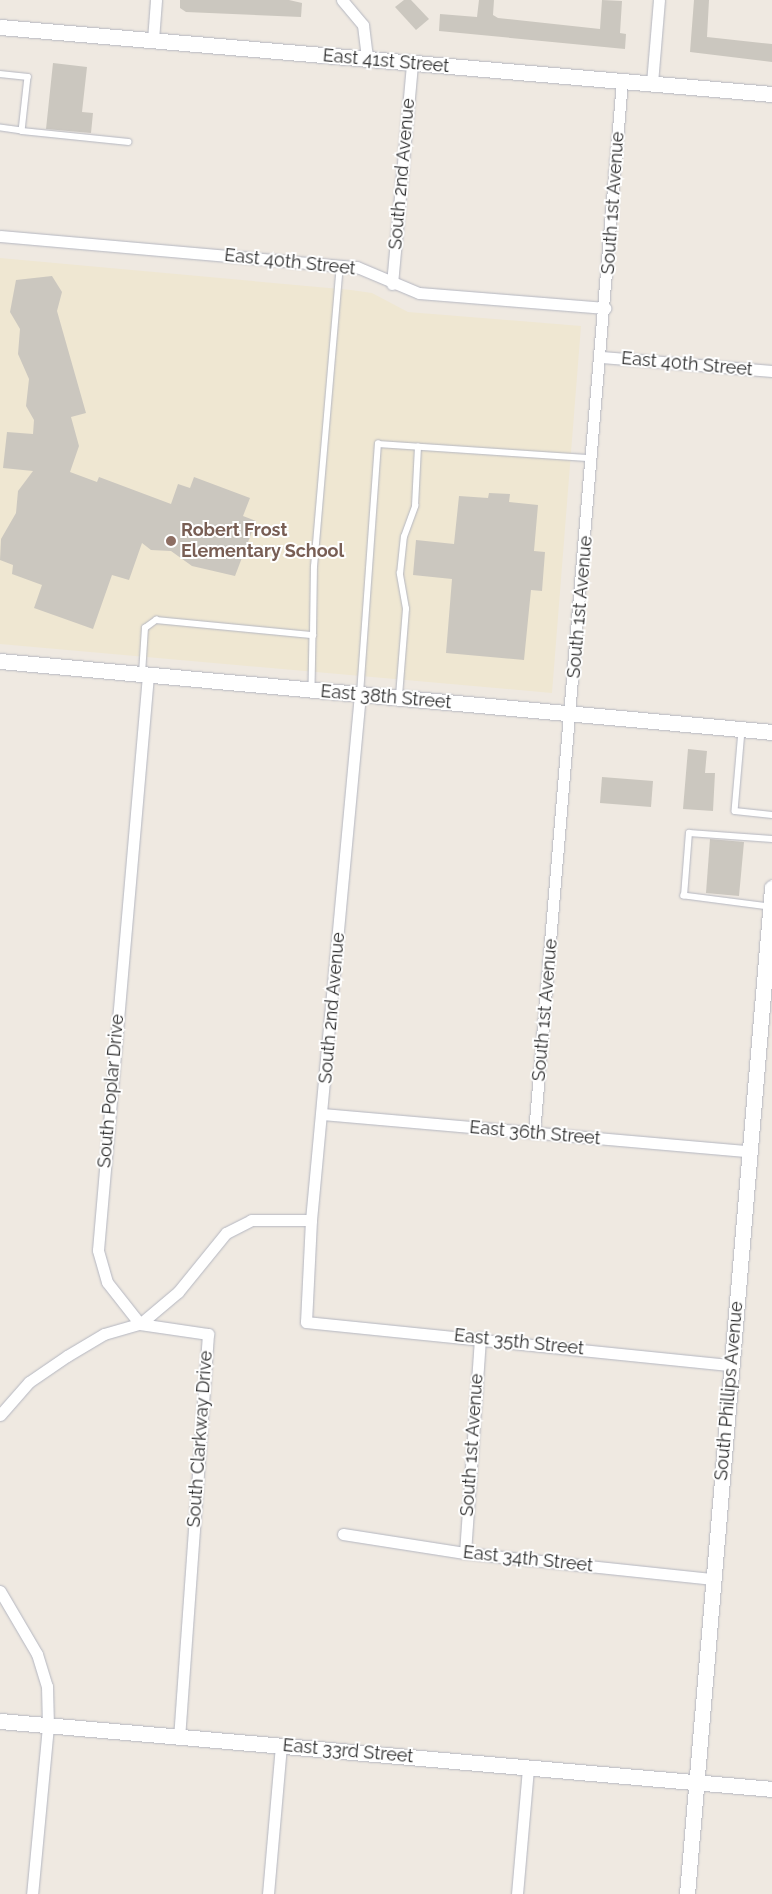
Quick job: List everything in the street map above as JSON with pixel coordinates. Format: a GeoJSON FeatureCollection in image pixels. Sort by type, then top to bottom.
{"type":"FeatureCollection","features":[{"type":"Feature","properties":{"kind":"street"},"geometry":{"type":"LineString","coordinates":[[153,40],[156,0]]}},
{"type":"Feature","properties":{"kind":"street"},"geometry":{"type":"LineString","coordinates":[[342,0],[363,25],[367,59]]}},
{"type":"Feature","properties":{"kind":"street"},"geometry":{"type":"LineString","coordinates":[[652,83],[659,0]]}},
{"type":"Feature","properties":{"kind":"street","name":"East 41st Street"},"geometry":{"type":"LineString","coordinates":[[0,27],[772,94]]}},
{"type":"Feature","properties":{"kind":"street","name":"South 2nd Avenue"},"geometry":{"type":"LineString","coordinates":[[392,284],[412,63]]}},
{"type":"Feature","properties":{"kind":"street","name":"South 1st Avenue"},"geometry":{"type":"LineString","coordinates":[[534,1133],[593,459],[622,80]]}},
{"type":"Feature","properties":{"kind":"street","name":"East 40th Street"},"geometry":{"type":"LineString","coordinates":[[0,236],[357,267],[392,284],[419,292],[605,308]]}},
{"type":"Feature","properties":{"kind":"street","name":"East 40th Street"},"geometry":{"type":"LineString","coordinates":[[601,357],[772,371]]}},
{"type":"Feature","properties":{"kind":"street","name":"East 38th Street"},"geometry":{"type":"LineString","coordinates":[[0,661],[772,732]]}},
{"type":"Feature","properties":{"kind":"street","name":"South Poplar Drive"},"geometry":{"type":"LineString","coordinates":[[140,1324],[106,1282],[98,1250],[145,675]]}},
{"type":"Feature","properties":{"kind":"street","name":"South 2nd Avenue"},"geometry":{"type":"LineString","coordinates":[[306,1322],[311,1220],[360,694]]}},
{"type":"Feature","properties":{"kind":"street","name":"South Phillips Avenue"},"geometry":{"type":"LineString","coordinates":[[687,1894],[732,1365],[748,1151],[770,946],[772,888]]}},
{"type":"Feature","properties":{"kind":"street","name":"East 36th Street"},"geometry":{"type":"LineString","coordinates":[[322,1114],[748,1151]]}},
{"type":"Feature","properties":{"kind":"street"},"geometry":{"type":"LineString","coordinates":[[0,1415],[29,1382],[67,1356],[104,1334],[140,1324],[178,1292],[207,1253],[239,1225],[266,1218],[311,1220]]}},
{"type":"Feature","properties":{"kind":"street","name":"East 35th Street"},"geometry":{"type":"LineString","coordinates":[[306,1322],[480,1338],[732,1365]]}},
{"type":"Feature","properties":{"kind":"street","name":"South Clarkway Drive"},"geometry":{"type":"LineString","coordinates":[[140,1324],[208,1334],[178,1736]]}},
{"type":"Feature","properties":{"kind":"street","name":"South 1st Avenue"},"geometry":{"type":"LineString","coordinates":[[465,1553],[480,1338]]}},
{"type":"Feature","properties":{"kind":"street","name":"East 34th Street"},"geometry":{"type":"LineString","coordinates":[[343,1534],[465,1553],[714,1579]]}},
{"type":"Feature","properties":{"kind":"street"},"geometry":{"type":"LineString","coordinates":[[0,1591],[44,1671],[48,1726],[32,1894]]}},
{"type":"Feature","properties":{"kind":"street","name":"East 33rd Street"},"geometry":{"type":"LineString","coordinates":[[0,1721],[772,1789]]}},
{"type":"Feature","properties":{"kind":"street"},"geometry":{"type":"LineString","coordinates":[[268,1894],[281,1746]]}},
{"type":"Feature","properties":{"kind":"street"},"geometry":{"type":"LineString","coordinates":[[517,1894],[528,1767]]}},
{"type":"Feature","properties":{"kind":"lane"},"geometry":{"type":"LineString","coordinates":[[0,74],[28,77],[22,131]]}},
{"type":"Feature","properties":{"kind":"lane"},"geometry":{"type":"LineString","coordinates":[[0,128],[128,142]]}},
{"type":"Feature","properties":{"kind":"lane"},"geometry":{"type":"LineString","coordinates":[[312,690],[314,567],[340,266]]}},
{"type":"Feature","properties":{"kind":"lane"},"geometry":{"type":"LineString","coordinates":[[360,694],[378,444],[593,459]]}},
{"type":"Feature","properties":{"kind":"lane"},"geometry":{"type":"LineString","coordinates":[[399,698],[406,609],[400,574],[404,537],[415,506],[418,447]]}},
{"type":"Feature","properties":{"kind":"lane"},"geometry":{"type":"LineString","coordinates":[[145,675],[145,628],[156,620],[313,635]]}},
{"type":"Feature","properties":{"kind":"lane"},"geometry":{"type":"LineString","coordinates":[[742,730],[735,812],[772,815]]}},
{"type":"Feature","properties":{"kind":"lane"},"geometry":{"type":"LineString","coordinates":[[770,907],[684,896],[688,833],[772,839]]}},
{"type":"Feature","properties":{"kind":"shaded area","name":"Robert Frost Elementary School"},"geometry":{"type":"Polygon","coordinates":[[[0,258],[351,290],[372,293],[408,312],[581,326],[552,693],[0,644],[0,258]]]}},
{"type":"Feature","properties":{"kind":"building"},"geometry":{"type":"Polygon","coordinates":[[[180,0],[289,0],[302,3],[301,17],[186,12],[180,8],[180,0]]]}},
{"type":"Feature","properties":{"kind":"building"},"geometry":{"type":"Polygon","coordinates":[[[404,0],[411,0],[429,19],[416,30],[395,7],[404,0]]]}},
{"type":"Feature","properties":{"kind":"building"},"geometry":{"type":"Polygon","coordinates":[[[479,0],[494,0],[493,15],[498,18],[600,29],[602,0],[622,1],[620,33],[626,34],[625,49],[439,31],[440,14],[477,17],[479,0]]]}},
{"type":"Feature","properties":{"kind":"building"},"geometry":{"type":"Polygon","coordinates":[[[694,0],[709,0],[707,37],[772,44],[772,62],[690,52],[694,0]]]}},
{"type":"Feature","properties":{"kind":"building"},"geometry":{"type":"Polygon","coordinates":[[[53,63],[87,67],[82,112],[93,113],[91,133],[46,129],[53,63]]]}},
{"type":"Feature","properties":{"kind":"building"},"geometry":{"type":"Polygon","coordinates":[[[52,276],[62,292],[57,311],[86,413],[71,417],[79,446],[70,472],[97,482],[99,477],[171,504],[178,484],[190,488],[194,477],[250,498],[243,516],[256,521],[235,576],[192,566],[171,551],[151,550],[142,543],[129,580],[112,575],[93,629],[34,608],[42,585],[12,574],[13,565],[0,560],[1,539],[16,513],[18,491],[33,471],[3,468],[7,432],[33,434],[34,420],[26,406],[29,379],[18,354],[20,329],[10,312],[16,280],[52,276]]]}},
{"type":"Feature","properties":{"kind":"building"},"geometry":{"type":"Polygon","coordinates":[[[489,493],[510,494],[509,502],[538,505],[534,551],[545,552],[542,591],[531,590],[524,660],[446,653],[452,579],[413,575],[416,540],[454,544],[459,496],[488,498],[489,493]]]}},
{"type":"Feature","properties":{"kind":"building"},"geometry":{"type":"Polygon","coordinates":[[[688,749],[707,751],[705,773],[715,773],[713,811],[683,809],[688,749]]]}},
{"type":"Feature","properties":{"kind":"building"},"geometry":{"type":"Polygon","coordinates":[[[602,777],[653,781],[651,807],[600,803],[602,777]]]}},
{"type":"Feature","properties":{"kind":"building"},"geometry":{"type":"Polygon","coordinates":[[[710,839],[744,842],[739,896],[706,893],[710,839]]]}},
{"type":"Feature","properties":{"kind":"place","name":"Robert Frost Elementary School"},"geometry":{"type":"Point","coordinates":[171,541]}}]}
